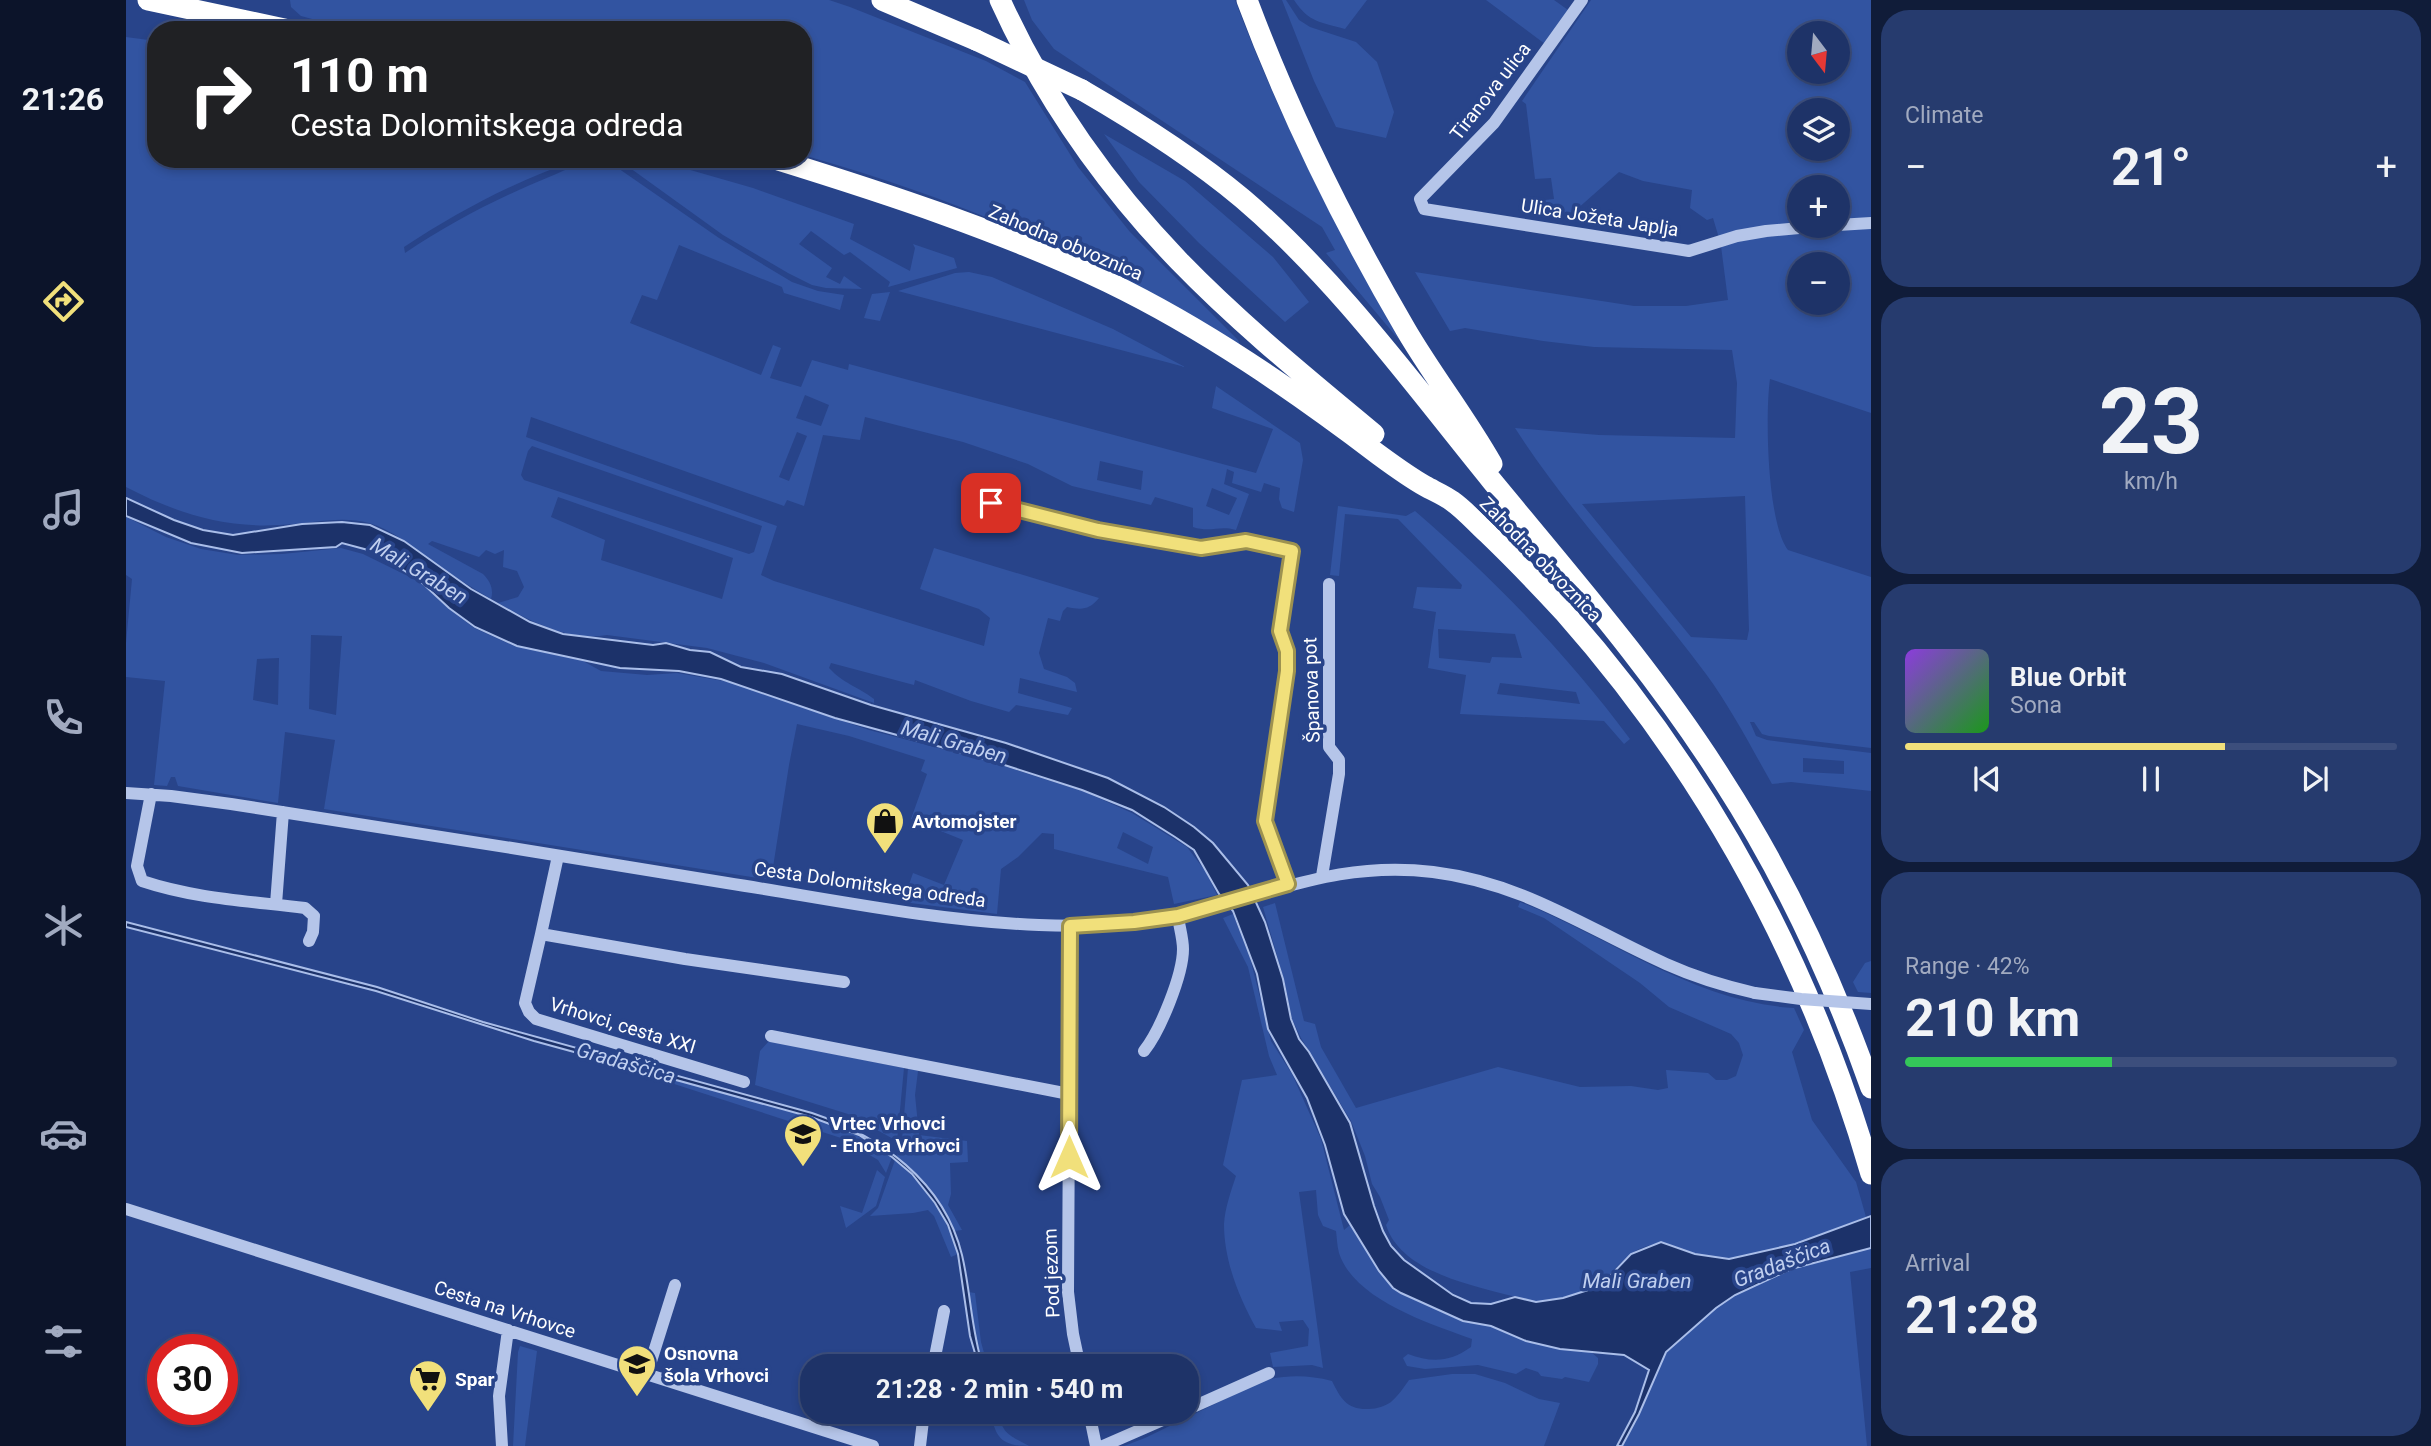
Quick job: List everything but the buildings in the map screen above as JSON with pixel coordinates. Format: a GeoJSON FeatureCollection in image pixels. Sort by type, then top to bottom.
{"type":"FeatureCollection","features":[{"type":"Feature","properties":{"kind":"highway"},"geometry":{"type":"LineString","coordinates":[[148,0],[247,21]]}},
{"type":"Feature","properties":{"kind":"highway","name":"Zahodna obvoznica"},"geometry":{"type":"LineString","coordinates":[[882,0],[1082,90],[1189,156],[1274,227],[1350,309],[1659,687],[1741,808],[1820,959],[1871,1088]]}},
{"type":"Feature","properties":{"kind":"highway"},"geometry":{"type":"LineString","coordinates":[[1000,0],[1031,63],[1065,118],[1108,178],[1155,236],[1207,289],[1258,335],[1452,501]]}},
{"type":"Feature","properties":{"kind":"highway"},"geometry":{"type":"LineString","coordinates":[[1247,0],[1291,108],[1354,238],[1414,343],[1479,441],[1516,509]]}},
{"type":"Feature","properties":{"kind":"highway","name":"Zahodna obvoznica"},"geometry":{"type":"LineString","coordinates":[[803,168],[873,190],[1010,240],[1122,289],[1212,338],[1327,415],[1395,467],[1452,501],[1531,577],[1604,659],[1649,716],[1710,807],[1770,912],[1807,991],[1838,1069],[1871,1174]]}},
{"type":"Feature","properties":{"kind":"street","name":"Tiranova ulica"},"geometry":{"type":"LineString","coordinates":[[1420,199],[1494,123],[1582,0]]}},
{"type":"Feature","properties":{"kind":"street","name":"Ulica Jožeta Japlja"},"geometry":{"type":"LineString","coordinates":[[1420,199],[1424,209],[1689,251],[1756,232],[1787,229]]}},
{"type":"Feature","properties":{"kind":"street"},"geometry":{"type":"LineString","coordinates":[[1850,224],[1871,223]]}},
{"type":"Feature","properties":{"kind":"street"},"geometry":{"type":"LineString","coordinates":[[991,503],[1098,530],[1201,548],[1246,541],[1292,551],[1280,631],[1287,651],[1287,671],[1265,821],[1288,884]]}},
{"type":"Feature","properties":{"kind":"street","name":"Španova pot"},"geometry":{"type":"LineString","coordinates":[[1322,876],[1339,774],[1339,760],[1329,747],[1329,584]]}},
{"type":"Feature","properties":{"kind":"street","name":"Cesta Dolomitskega odreda"},"geometry":{"type":"LineString","coordinates":[[126,793],[195,798],[911,912],[1007,923],[1070,926],[1123,923],[1178,916],[1322,876],[1399,870],[1435,872],[1494,886],[1551,906],[1691,975],[1755,993],[1871,1004]]}},
{"type":"Feature","properties":{"kind":"street"},"geometry":{"type":"LineString","coordinates":[[151,794],[137,866],[142,881],[214,899],[305,908],[314,916],[313,932],[309,941]]}},
{"type":"Feature","properties":{"kind":"street"},"geometry":{"type":"LineString","coordinates":[[276,904],[283,812]]}},
{"type":"Feature","properties":{"kind":"street"},"geometry":{"type":"LineString","coordinates":[[558,856],[541,934],[685,960],[844,982]]}},
{"type":"Feature","properties":{"kind":"street"},"geometry":{"type":"LineString","coordinates":[[1144,1051],[1161,1021],[1179,972],[1183,948],[1178,916]]}},
{"type":"Feature","properties":{"kind":"street","name":"Pod jezom"},"geometry":{"type":"LineString","coordinates":[[1070,926],[1068,1292],[1077,1354]]}},
{"type":"Feature","properties":{"kind":"street","name":"Vrhovci, cesta XXI"},"geometry":{"type":"LineString","coordinates":[[541,934],[525,1003],[536,1019],[744,1082]]}},
{"type":"Feature","properties":{"kind":"street"},"geometry":{"type":"LineString","coordinates":[[771,1036],[1069,1094]]}},
{"type":"Feature","properties":{"kind":"street","name":"Cesta na Vrhovce"},"geometry":{"type":"LineString","coordinates":[[126,1209],[873,1446]]}},
{"type":"Feature","properties":{"kind":"street"},"geometry":{"type":"LineString","coordinates":[[647,1374],[675,1285]]}},
{"type":"Feature","properties":{"kind":"street"},"geometry":{"type":"LineString","coordinates":[[936,1354],[944,1311]]}},
{"type":"Feature","properties":{"kind":"street"},"geometry":{"type":"LineString","coordinates":[[502,1446],[499,1396],[508,1330]]}},
{"type":"Feature","properties":{"kind":"street"},"geometry":{"type":"LineString","coordinates":[[1199,1404],[1269,1373]]}},
{"type":"Feature","properties":{"kind":"street"},"geometry":{"type":"LineString","coordinates":[[920,1446],[923,1424]]}},
{"type":"Feature","properties":{"kind":"street"},"geometry":{"type":"LineString","coordinates":[[1091,1424],[1096,1446]]}},
{"type":"Feature","properties":{"kind":"street"},"geometry":{"type":"LineString","coordinates":[[1103,1446],[1153,1424]]}},
{"type":"Feature","properties":{"kind":"shaded area"},"geometry":{"type":"Polygon","coordinates":[[[290,0],[829,0],[850,7],[986,61],[1025,82],[1078,167],[1130,232],[1240,345],[1098,269],[1020,231],[928,195],[812,158],[812,21],[320,21],[301,16],[291,7],[290,0]]]}},
{"type":"Feature","properties":{"kind":"shaded area"},"geometry":{"type":"Polygon","coordinates":[[[1024,0],[1235,0],[1290,131],[1354,258],[1400,341],[1326,253],[1335,250],[1322,227],[1054,49],[1032,20],[1024,0]]]}},
{"type":"Feature","properties":{"kind":"shaded area"},"geometry":{"type":"Polygon","coordinates":[[[1282,0],[1286,0],[1299,20],[1310,27],[1356,42],[1377,62],[1394,112],[1386,138],[1336,127],[1314,81],[1282,0]]]}},
{"type":"Feature","properties":{"kind":"shaded area"},"geometry":{"type":"Polygon","coordinates":[[[1294,0],[1367,0],[1345,29],[1310,17],[1294,0]]]}},
{"type":"Feature","properties":{"kind":"shaded area"},"geometry":{"type":"Polygon","coordinates":[[[1486,0],[1554,0],[1568,10],[1545,44],[1486,0]]]}},
{"type":"Feature","properties":{"kind":"shaded area"},"geometry":{"type":"Polygon","coordinates":[[[1591,0],[1871,0],[1871,219],[1850,220],[1850,175],[1787,175],[1787,225],[1719,238],[1713,218],[1707,220],[1690,208],[1692,190],[1643,181],[1619,172],[1568,217],[1548,216],[1545,200],[1554,199],[1551,178],[1535,179],[1526,104],[1522,101],[1591,0]]]}},
{"type":"Feature","properties":{"kind":"shaded area"},"geometry":{"type":"Polygon","coordinates":[[[126,37],[147,40],[147,168],[557,168],[467,209],[404,247],[405,253],[493,202],[569,168],[618,168],[719,238],[792,282],[818,291],[844,295],[840,310],[784,293],[782,287],[679,245],[657,300],[642,295],[630,323],[761,375],[773,345],[781,348],[770,378],[801,387],[812,360],[848,370],[849,364],[1256,473],[1273,429],[1212,408],[1216,386],[1300,443],[1303,460],[1294,512],[1282,508],[1280,488],[1264,483],[1261,492],[1232,483],[1234,472],[1227,469],[1224,484],[1249,494],[1236,530],[1205,529],[1193,527],[1193,508],[1155,497],[1151,505],[1072,486],[1028,464],[963,442],[865,417],[860,440],[823,435],[804,506],[787,500],[784,506],[531,417],[526,437],[777,526],[761,575],[774,581],[984,646],[990,618],[979,609],[920,589],[934,548],[1099,598],[1085,608],[1067,607],[1060,621],[1048,618],[1039,653],[1044,669],[1067,677],[1075,683],[1077,692],[1020,678],[1018,693],[1072,708],[1068,715],[1016,705],[1009,712],[915,680],[914,685],[831,663],[829,668],[874,699],[874,703],[764,663],[707,648],[607,635],[564,633],[498,603],[518,597],[524,587],[517,571],[503,567],[504,550],[495,554],[486,550],[479,557],[432,541],[428,544],[483,574],[491,585],[491,599],[395,534],[369,523],[336,520],[290,524],[238,524],[200,517],[126,487],[126,37]],[[805,395],[796,418],[821,426],[829,405],[805,395]],[[797,432],[779,477],[789,481],[807,436],[797,432]],[[532,446],[521,475],[524,480],[749,554],[754,552],[762,526],[532,446]],[[1100,461],[1097,480],[1141,490],[1143,471],[1100,461]],[[1212,488],[1206,506],[1229,515],[1237,498],[1212,488]],[[558,497],[551,517],[605,540],[601,560],[722,599],[733,558],[558,497]]]}},
{"type":"Feature","properties":{"kind":"shaded area"},"geometry":{"type":"Polygon","coordinates":[[[1104,134],[1185,181],[1273,257],[1309,302],[1285,322],[1199,243],[1139,182],[1104,134]]]}},
{"type":"Feature","properties":{"kind":"shaded area"},"geometry":{"type":"Polygon","coordinates":[[[630,168],[683,168],[753,188],[854,224],[850,239],[910,271],[915,248],[913,244],[954,258],[957,268],[888,287],[890,282],[850,252],[844,255],[811,231],[799,244],[832,268],[826,277],[840,284],[844,276],[862,289],[826,288],[812,285],[788,273],[723,235],[630,168]]]}},
{"type":"Feature","properties":{"kind":"shaded area"},"geometry":{"type":"Polygon","coordinates":[[[1871,227],[1871,413],[1770,379],[1769,467],[1776,517],[1788,550],[1871,577],[1871,748],[1769,736],[1762,734],[1754,722],[1750,722],[1756,736],[1767,740],[1871,753],[1871,791],[1791,782],[1772,784],[1706,674],[1584,522],[1515,428],[1599,435],[1735,438],[1737,383],[1732,350],[1594,347],[1465,328],[1450,331],[1415,272],[1634,306],[1686,306],[1728,300],[1721,246],[1787,233],[1787,238],[1850,238],[1850,228],[1871,227]],[[1745,496],[1582,504],[1691,637],[1747,640],[1749,630],[1745,496]],[[1803,758],[1803,772],[1844,774],[1844,761],[1803,758]]]}},
{"type":"Feature","properties":{"kind":"shaded area"},"geometry":{"type":"Polygon","coordinates":[[[969,272],[992,277],[1113,329],[1185,367],[898,291],[955,273],[969,272]]]}},
{"type":"Feature","properties":{"kind":"shaded area"},"geometry":{"type":"Polygon","coordinates":[[[890,292],[880,321],[864,318],[872,294],[890,292]]]}},
{"type":"Feature","properties":{"kind":"shaded area"},"geometry":{"type":"Polygon","coordinates":[[[1338,506],[1406,516],[1415,511],[1473,563],[1529,619],[1630,739],[1624,744],[1604,721],[1460,714],[1466,675],[1428,668],[1436,612],[1413,608],[1417,587],[1461,589],[1462,585],[1398,519],[1345,514],[1339,576],[1330,575],[1338,506]],[[1438,629],[1439,658],[1490,663],[1492,657],[1522,658],[1515,634],[1438,629]],[[1500,683],[1497,694],[1580,704],[1576,692],[1500,683]]]}},
{"type":"Feature","properties":{"kind":"shaded area"},"geometry":{"type":"Polygon","coordinates":[[[126,517],[166,537],[201,549],[238,555],[341,548],[363,554],[420,582],[474,628],[514,646],[583,661],[601,671],[647,675],[677,673],[729,682],[869,730],[985,760],[1085,792],[1132,813],[1187,847],[1206,872],[1217,895],[1174,904],[1168,877],[1054,849],[1054,834],[1042,833],[1018,857],[1001,869],[997,914],[903,902],[913,873],[944,885],[963,840],[911,819],[927,774],[921,771],[925,760],[849,736],[797,724],[771,880],[324,809],[335,740],[285,732],[278,803],[178,786],[175,777],[171,777],[167,786],[154,785],[165,681],[126,677],[132,579],[126,575],[126,517]],[[311,635],[309,709],[336,715],[342,636],[311,635]],[[279,658],[257,659],[253,700],[278,705],[279,658]],[[1123,832],[1117,848],[1148,864],[1153,847],[1123,832]]]}},
{"type":"Feature","properties":{"kind":"shaded area"},"geometry":{"type":"Polygon","coordinates":[[[1520,902],[1688,981],[1722,994],[1794,1008],[1804,1030],[1792,1052],[1812,1120],[1856,1182],[1866,1217],[1795,1244],[1729,1259],[1695,1254],[1661,1242],[1634,1252],[1594,1287],[1546,1302],[1527,1301],[1458,1281],[1439,1274],[1406,1254],[1394,1241],[1386,1225],[1389,1220],[1372,1184],[1365,1156],[1351,1121],[1292,1019],[1263,907],[1275,903],[1304,1021],[1315,1024],[1321,1047],[1356,1108],[1498,1067],[1580,1087],[1631,1086],[1658,1090],[1668,1088],[1666,1070],[1708,1073],[1716,1080],[1727,1080],[1736,1076],[1743,1055],[1739,1043],[1731,1034],[1669,1007],[1640,983],[1544,918],[1518,907],[1520,902]]]}},
{"type":"Feature","properties":{"kind":"shaded area"},"geometry":{"type":"Polygon","coordinates":[[[1233,914],[1250,958],[1271,1041],[1292,1074],[1321,1139],[1344,1230],[1350,1225],[1386,1280],[1401,1293],[1463,1321],[1491,1326],[1526,1341],[1591,1352],[1598,1358],[1598,1364],[1589,1382],[1541,1376],[1538,1372],[1526,1368],[1516,1374],[1478,1365],[1425,1369],[1407,1366],[1403,1358],[1408,1354],[1433,1360],[1448,1358],[1471,1347],[1472,1339],[1416,1318],[1377,1297],[1360,1284],[1347,1270],[1339,1253],[1336,1231],[1323,1226],[1318,1215],[1316,1190],[1299,1192],[1323,1368],[1312,1365],[1273,1367],[1270,1353],[1308,1346],[1309,1329],[1303,1320],[1279,1322],[1282,1331],[1256,1328],[1238,1291],[1227,1252],[1224,1224],[1236,1176],[1223,1165],[1242,1080],[1277,1075],[1269,1056],[1248,967],[1223,918],[1233,914]]]}},
{"type":"Feature","properties":{"kind":"shaded area"},"geometry":{"type":"Polygon","coordinates":[[[1871,961],[1871,993],[1858,992],[1853,982],[1865,963],[1871,961]]]}},
{"type":"Feature","properties":{"kind":"shaded area"},"geometry":{"type":"Polygon","coordinates":[[[769,1041],[904,1068],[897,1141],[848,1114],[755,1085],[760,1051],[769,1041]]]}},
{"type":"Feature","properties":{"kind":"shaded area"},"geometry":{"type":"Polygon","coordinates":[[[908,1068],[918,1071],[915,1095],[919,1135],[967,1141],[968,1162],[950,1163],[951,1194],[948,1205],[962,1230],[954,1231],[929,1189],[897,1156],[902,1140],[908,1068]]]}},
{"type":"Feature","properties":{"kind":"shaded area"},"geometry":{"type":"Polygon","coordinates":[[[668,1077],[784,1107],[841,1128],[892,1157],[886,1173],[878,1160],[841,1138],[668,1082],[668,1077]]]}},
{"type":"Feature","properties":{"kind":"shaded area"},"geometry":{"type":"Polygon","coordinates":[[[895,1160],[934,1202],[948,1227],[958,1254],[951,1257],[934,1216],[928,1210],[870,1216],[878,1208],[895,1160]]]}},
{"type":"Feature","properties":{"kind":"shaded area"},"geometry":{"type":"Polygon","coordinates":[[[877,1170],[885,1177],[876,1206],[846,1228],[840,1206],[862,1213],[877,1170]]]}},
{"type":"Feature","properties":{"kind":"shaded area"},"geometry":{"type":"Polygon","coordinates":[[[1871,1248],[1871,1268],[1850,1272],[1867,1446],[1622,1446],[1666,1352],[1716,1308],[1735,1295],[1791,1269],[1871,1248]]]}},
{"type":"Feature","properties":{"kind":"shaded area"},"geometry":{"type":"Polygon","coordinates":[[[968,1292],[975,1293],[984,1354],[980,1354],[972,1326],[968,1292]]]}},
{"type":"Feature","properties":{"kind":"shaded area"},"geometry":{"type":"Polygon","coordinates":[[[520,1346],[537,1351],[525,1446],[513,1446],[518,1352],[520,1346]]]}},
{"type":"Feature","properties":{"kind":"shaded area"},"geometry":{"type":"Polygon","coordinates":[[[1475,1374],[1505,1383],[1539,1399],[1560,1403],[1544,1446],[1124,1446],[1174,1424],[1199,1424],[1199,1412],[1264,1380],[1298,1376],[1332,1381],[1346,1402],[1355,1408],[1369,1409],[1391,1402],[1409,1380],[1475,1374]]]}},
{"type":"Feature","properties":{"kind":"shaded area"},"geometry":{"type":"Polygon","coordinates":[[[994,1424],[1002,1424],[1012,1437],[1029,1446],[1006,1442],[994,1424]]]}},
{"type":"Feature","properties":{"kind":"water","name":"Mali Graben"},"geometry":{"type":"Polygon","coordinates":[[[126,498],[174,520],[203,530],[233,535],[302,524],[342,522],[370,525],[404,541],[471,589],[530,622],[563,634],[653,645],[666,643],[710,652],[741,667],[782,674],[871,705],[1006,743],[1108,778],[1164,807],[1213,843],[1248,885],[1265,922],[1283,979],[1291,1019],[1299,1039],[1350,1123],[1374,1206],[1391,1246],[1404,1260],[1453,1295],[1471,1303],[1491,1304],[1515,1297],[1536,1302],[1563,1298],[1588,1290],[1610,1276],[1631,1254],[1661,1242],[1695,1254],[1729,1259],[1795,1244],[1871,1216],[1871,1248],[1791,1269],[1735,1295],[1716,1308],[1666,1352],[1639,1414],[1622,1446],[1617,1446],[1635,1412],[1649,1370],[1624,1355],[1560,1349],[1526,1341],[1491,1326],[1463,1321],[1401,1293],[1393,1288],[1379,1271],[1344,1214],[1325,1145],[1307,1098],[1268,1029],[1257,974],[1233,911],[1219,894],[1194,850],[1175,837],[1132,810],[1082,790],[992,761],[835,718],[721,679],[679,671],[620,668],[517,646],[475,627],[449,608],[420,581],[368,550],[342,543],[336,547],[242,553],[191,543],[126,516],[126,498]]]}},
{"type":"Feature","properties":{"kind":"water","name":"Gradaščica"},"geometry":{"type":"Polygon","coordinates":[[[126,922],[377,987],[483,1022],[812,1113],[862,1134],[906,1165],[941,1205],[962,1255],[980,1354],[975,1354],[970,1336],[958,1254],[948,1225],[912,1174],[859,1135],[811,1117],[534,1041],[376,991],[126,927],[126,922]]]}},
{"type":"Feature","properties":{"kind":"place","name":"Avtomojster"},"geometry":{"type":"Point","coordinates":[885,855]}},
{"type":"Feature","properties":{"kind":"place","name":"Vrtec Vrhovci - Enota Vrhovci"},"geometry":{"type":"Point","coordinates":[803,1168]}},
{"type":"Feature","properties":{"kind":"place","name":"Osnovna šola Vrhovci"},"geometry":{"type":"Point","coordinates":[637,1398]}},
{"type":"Feature","properties":{"kind":"place","name":"Spar"},"geometry":{"type":"Point","coordinates":[428,1413]}},
{"type":"Feature","properties":{"kind":"route"},"geometry":{"type":"LineString","coordinates":[[991,503],[1098,530],[1201,548],[1246,541],[1292,551],[1280,631],[1287,651],[1287,671],[1265,821],[1288,884],[1178,916],[1070,926],[1069,1157]]}}]}
